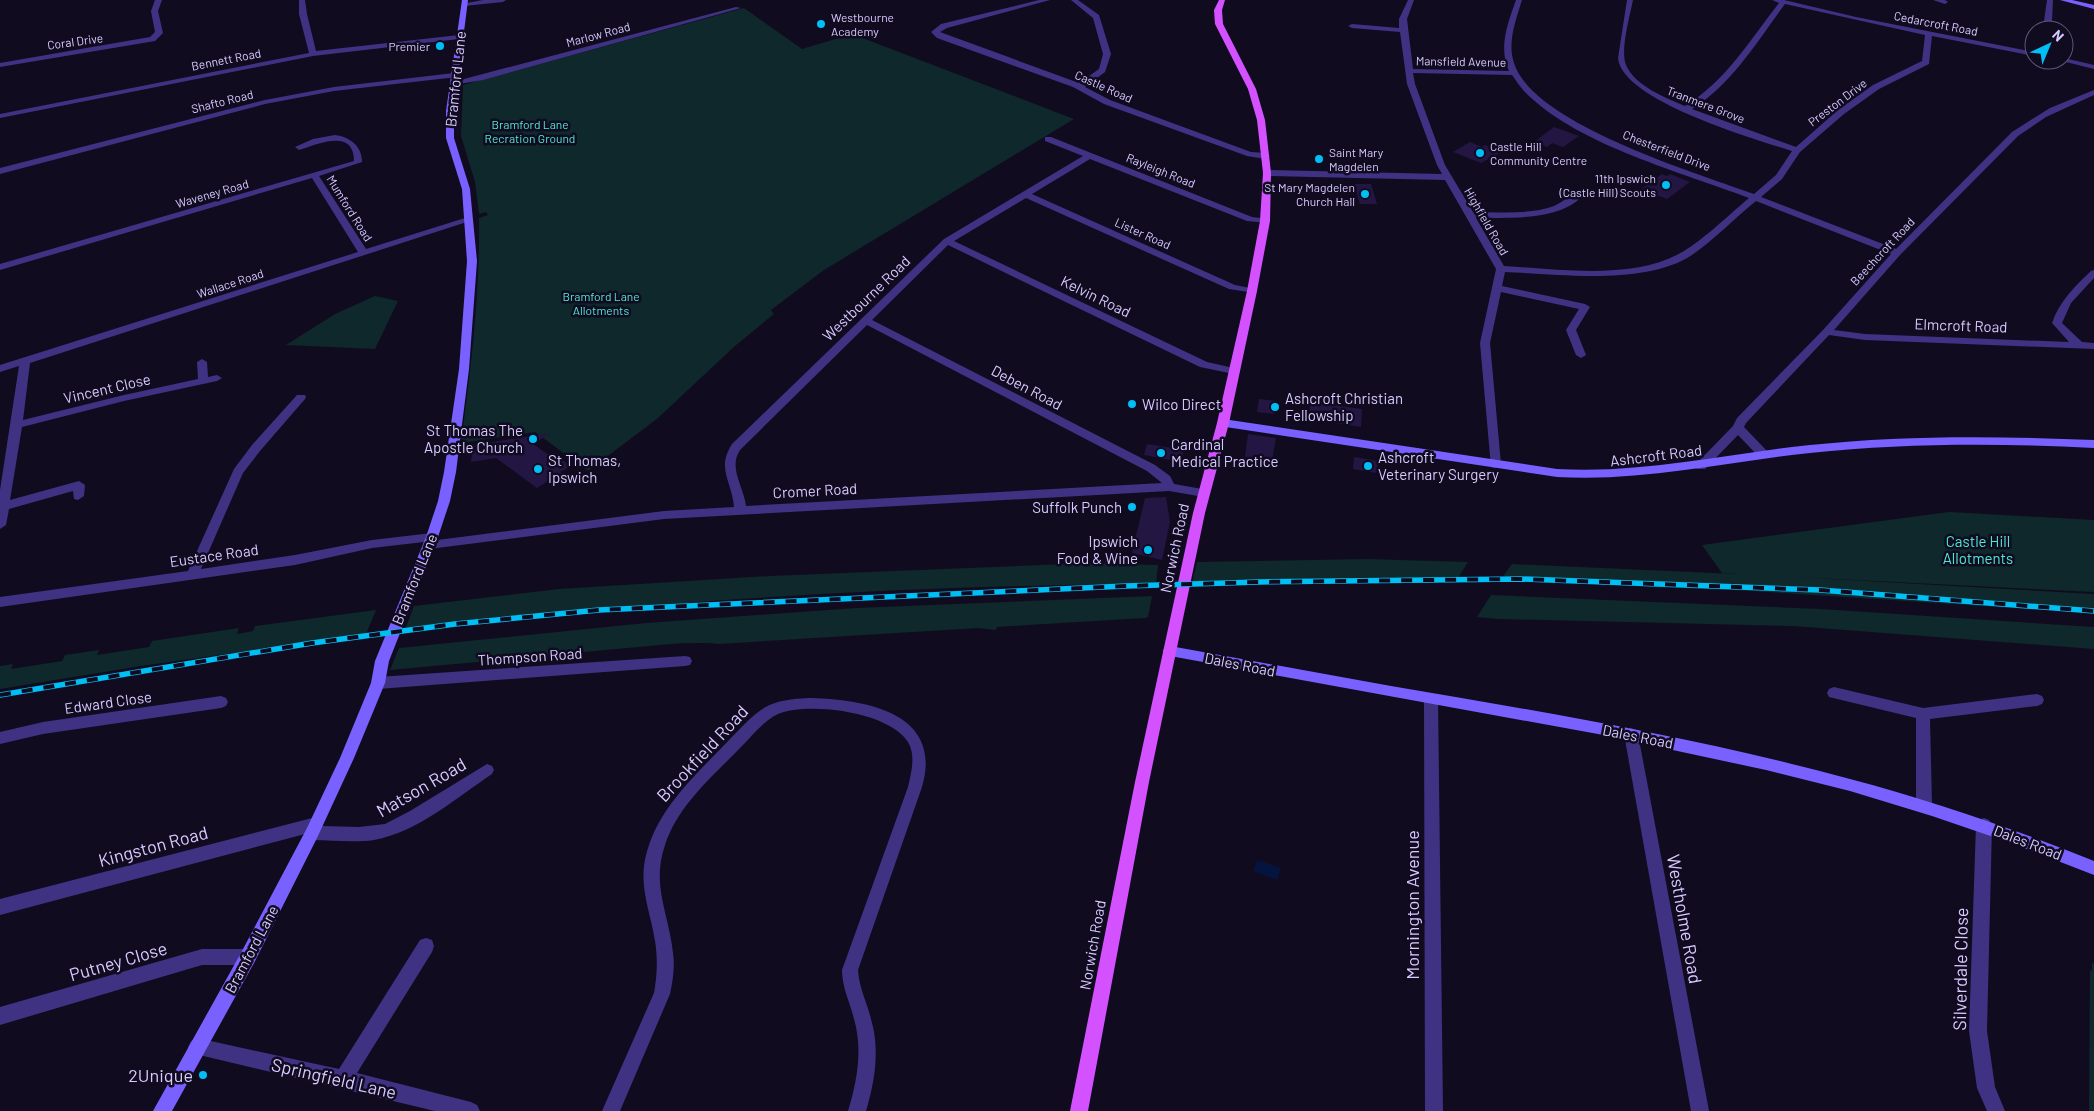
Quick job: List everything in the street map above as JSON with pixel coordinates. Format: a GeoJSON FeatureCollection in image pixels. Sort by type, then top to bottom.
{"type":"FeatureCollection","features":[{"type":"Feature","properties":{"kind":"main road","name":"Norwich Road"},"geometry":{"type":"LineString","coordinates":[[1080,1111],[1121,886],[1204,493],[1223,423],[1252,291],[1265,221],[1267,173],[1263,133],[1255,98],[1219,24],[1218,10],[1222,0]]}},
{"type":"Feature","properties":{"kind":"street","name":"Coral Drive"},"geometry":{"type":"LineString","coordinates":[[0,65],[157,40],[159,32],[154,8],[159,0]]}},
{"type":"Feature","properties":{"kind":"street"},"geometry":{"type":"LineString","coordinates":[[302,0],[303,14],[313,54]]}},
{"type":"Feature","properties":{"kind":"street"},"geometry":{"type":"LineString","coordinates":[[464,2],[503,0]]}},
{"type":"Feature","properties":{"kind":"street","name":"Marlow Road"},"geometry":{"type":"LineString","coordinates":[[453,79],[480,78],[738,8],[730,0]]}},
{"type":"Feature","properties":{"kind":"street","name":"Castle Road"},"geometry":{"type":"LineString","coordinates":[[1048,0],[944,26],[935,32],[940,36],[1079,87],[1107,102],[1243,151],[1266,156]]}},
{"type":"Feature","properties":{"kind":"street"},"geometry":{"type":"LineString","coordinates":[[1074,0],[1096,16],[1107,54],[1102,70],[1079,87]]}},
{"type":"Feature","properties":{"kind":"street","name":"Highfield Road"},"geometry":{"type":"LineString","coordinates":[[1411,0],[1403,19],[1408,71],[1435,151],[1469,215],[1501,269],[1485,343],[1495,464]]}},
{"type":"Feature","properties":{"kind":"street","name":"Chesterfield Drive"},"geometry":{"type":"LineString","coordinates":[[1519,0],[1507,49],[1513,73],[1535,99],[1581,128],[1629,150],[1897,253]]}},
{"type":"Feature","properties":{"kind":"street","name":"Tranmere Grove"},"geometry":{"type":"LineString","coordinates":[[1630,0],[1622,58],[1625,70],[1645,90],[1685,110],[1797,150]]}},
{"type":"Feature","properties":{"kind":"street","name":"Cedarcroft Road"},"geometry":{"type":"LineString","coordinates":[[1775,0],[2024,52]]}},
{"type":"Feature","properties":{"kind":"street"},"geometry":{"type":"LineString","coordinates":[[2048,20],[2050,0]]}},
{"type":"Feature","properties":{"kind":"street"},"geometry":{"type":"LineString","coordinates":[[2063,0],[2094,7]]}},
{"type":"Feature","properties":{"kind":"street","name":"Bramford Lane"},"geometry":{"type":"LineString","coordinates":[[162,1111],[248,957],[314,828],[347,758],[378,683],[382,661],[444,501],[450,472],[464,369],[472,261],[466,189],[450,138],[453,79],[464,2]]}},
{"type":"Feature","properties":{"kind":"street"},"geometry":{"type":"LineString","coordinates":[[1685,110],[1729,77],[1746,56],[1766,24],[1783,2]]}},
{"type":"Feature","properties":{"kind":"street"},"geometry":{"type":"LineString","coordinates":[[1352,26],[1403,30]]}},
{"type":"Feature","properties":{"kind":"street","name":"Preston Drive"},"geometry":{"type":"LineString","coordinates":[[1501,269],[1593,274],[1644,269],[1669,262],[1688,253],[1784,172],[1797,150],[1860,98],[1892,78],[1926,62],[1929,32]]}},
{"type":"Feature","properties":{"kind":"street","name":"Bennett Road"},"geometry":{"type":"LineString","coordinates":[[0,116],[313,54],[459,37]]}},
{"type":"Feature","properties":{"kind":"street"},"geometry":{"type":"LineString","coordinates":[[2074,63],[2094,67]]}},
{"type":"Feature","properties":{"kind":"street","name":"Mansfield Avenue"},"geometry":{"type":"LineString","coordinates":[[1408,71],[1513,73]]}},
{"type":"Feature","properties":{"kind":"street","name":"Shafto Road"},"geometry":{"type":"LineString","coordinates":[[0,172],[265,102],[341,88],[453,79]]}},
{"type":"Feature","properties":{"kind":"street","name":"Beechcroft Road"},"geometry":{"type":"LineString","coordinates":[[1701,466],[1738,428],[1740,421],[1827,332],[1897,253],[2023,127],[2050,110],[2094,92]]}},
{"type":"Feature","properties":{"kind":"street","name":"Waveney Road"},"geometry":{"type":"LineString","coordinates":[[0,267],[358,162],[358,155],[347,140],[336,138],[299,147]]}},
{"type":"Feature","properties":{"kind":"street","name":"Rayleigh Road"},"geometry":{"type":"LineString","coordinates":[[1048,139],[1250,219],[1265,221]]}},
{"type":"Feature","properties":{"kind":"street","name":"Westbourne Road"},"geometry":{"type":"LineString","coordinates":[[740,510],[740,500],[728,464],[728,458],[732,451],[947,241],[1090,155]]}},
{"type":"Feature","properties":{"kind":"street"},"geometry":{"type":"LineString","coordinates":[[1267,173],[1448,177]]}},
{"type":"Feature","properties":{"kind":"street","name":"Mumford Road"},"geometry":{"type":"LineString","coordinates":[[315,176],[364,253]]}},
{"type":"Feature","properties":{"kind":"street","name":"Lister Road"},"geometry":{"type":"LineString","coordinates":[[1025,194],[1232,287],[1252,291]]}},
{"type":"Feature","properties":{"kind":"street"},"geometry":{"type":"LineString","coordinates":[[1469,215],[1545,212],[1574,200],[1581,194]]}},
{"type":"Feature","properties":{"kind":"street","name":"Wallace Road"},"geometry":{"type":"LineString","coordinates":[[0,369],[468,220]]}},
{"type":"Feature","properties":{"kind":"street","name":"Kelvin Road"},"geometry":{"type":"LineString","coordinates":[[947,241],[1204,365],[1234,371]]}},
{"type":"Feature","properties":{"kind":"street"},"geometry":{"type":"LineString","coordinates":[[2080,345],[2065,333],[2057,323],[2059,314],[2067,302],[2094,272]]}},
{"type":"Feature","properties":{"kind":"street"},"geometry":{"type":"LineString","coordinates":[[1496,288],[1584,307],[1571,330],[1581,355]]}},
{"type":"Feature","properties":{"kind":"street","name":"Deben Road"},"geometry":{"type":"LineString","coordinates":[[865,320],[1151,468],[1166,479],[1169,487]]}},
{"type":"Feature","properties":{"kind":"street","name":"Elmcroft Road"},"geometry":{"type":"LineString","coordinates":[[1827,332],[1865,337],[2094,346]]}},
{"type":"Feature","properties":{"kind":"street"},"geometry":{"type":"LineString","coordinates":[[0,525],[1,507],[17,425],[25,361]]}},
{"type":"Feature","properties":{"kind":"street"},"geometry":{"type":"LineString","coordinates":[[202,362],[203,381]]}},
{"type":"Feature","properties":{"kind":"street","name":"Vincent Close"},"geometry":{"type":"LineString","coordinates":[[17,425],[124,398],[217,378]]}},
{"type":"Feature","properties":{"kind":"street"},"geometry":{"type":"LineString","coordinates":[[192,575],[238,472],[256,448],[302,397]]}},
{"type":"Feature","properties":{"kind":"street","name":"Ashcroft Road"},"geometry":{"type":"LineString","coordinates":[[1223,423],[1557,473],[1600,476],[1631,475],[1701,466],[1764,455],[1898,441],[2010,441],[2094,444]]}},
{"type":"Feature","properties":{"kind":"street"},"geometry":{"type":"LineString","coordinates":[[1738,428],[1764,455]]}},
{"type":"Feature","properties":{"kind":"street"},"geometry":{"type":"LineString","coordinates":[[1,507],[79,485],[78,496]]}},
{"type":"Feature","properties":{"kind":"street","name":"Cromer Road"},"geometry":{"type":"LineString","coordinates":[[430,541],[641,518],[740,510],[1169,487],[1204,493]]}},
{"type":"Feature","properties":{"kind":"street","name":"Eustace Road"},"geometry":{"type":"LineString","coordinates":[[0,602],[295,560],[372,544],[430,541]]}},
{"type":"Feature","properties":{"kind":"street","name":"Dales Road"},"geometry":{"type":"LineString","coordinates":[[1170,651],[1631,734],[1776,766],[1924,806],[1984,825],[2030,841],[2094,868]]}},
{"type":"Feature","properties":{"kind":"street","name":"Thompson Road"},"geometry":{"type":"LineString","coordinates":[[378,683],[685,661]]}},
{"type":"Feature","properties":{"kind":"street"},"geometry":{"type":"LineString","coordinates":[[1834,693],[1923,714],[2036,700]]}},
{"type":"Feature","properties":{"kind":"street","name":"Mornington Avenue"},"geometry":{"type":"LineString","coordinates":[[1431,699],[1434,1111]]}},
{"type":"Feature","properties":{"kind":"street","name":"Edward Close"},"geometry":{"type":"LineString","coordinates":[[0,738],[43,728],[220,702]]}},
{"type":"Feature","properties":{"kind":"street","name":"Brookfield Road"},"geometry":{"type":"LineString","coordinates":[[611,1111],[662,994],[665,982],[666,953],[661,924],[653,900],[651,880],[655,850],[663,828],[680,801],[762,717],[780,707],[812,703],[861,710],[892,722],[910,734],[919,754],[919,772],[915,787],[850,970],[851,986],[865,1028],[868,1054],[866,1080],[857,1111]]}},
{"type":"Feature","properties":{"kind":"street"},"geometry":{"type":"LineString","coordinates":[[1923,714],[1924,806]]}},
{"type":"Feature","properties":{"kind":"street","name":"Westholme Road"},"geometry":{"type":"LineString","coordinates":[[1631,734],[1700,1111]]}},
{"type":"Feature","properties":{"kind":"street","name":"Matson Road"},"geometry":{"type":"LineString","coordinates":[[314,828],[373,833],[388,830],[487,770]]}},
{"type":"Feature","properties":{"kind":"street","name":"Silverdale Close"},"geometry":{"type":"LineString","coordinates":[[1984,825],[1978,1032],[1986,1088],[1996,1111]]}},
{"type":"Feature","properties":{"kind":"street","name":"Kingston Road"},"geometry":{"type":"LineString","coordinates":[[0,907],[314,828]]}},
{"type":"Feature","properties":{"kind":"street"},"geometry":{"type":"LineString","coordinates":[[343,1079],[426,946]]}},
{"type":"Feature","properties":{"kind":"street","name":"Putney Close"},"geometry":{"type":"LineString","coordinates":[[0,1016],[202,958],[248,957]]}},
{"type":"Feature","properties":{"kind":"street","name":"Springfield Lane"},"geometry":{"type":"LineString","coordinates":[[197,1047],[343,1079],[471,1111]]}},
{"type":"Feature","properties":{"kind":"green space","name":"Bramford Lane Allotments"},"geometry":{"type":"Polygon","coordinates":[[[744,8],[802,49],[852,34],[1074,119],[824,270],[771,310],[774,314],[735,346],[658,418],[588,471],[535,432],[461,443],[476,303],[479,218],[488,215],[486,212],[479,214],[475,182],[461,136],[463,85],[744,8]]]}},
{"type":"Feature","properties":{"kind":"green space"},"geometry":{"type":"Polygon","coordinates":[[[375,296],[398,301],[375,349],[286,345],[335,314],[375,296]]]}},
{"type":"Feature","properties":{"kind":"green space","name":"Castle Hill Allotments"},"geometry":{"type":"Polygon","coordinates":[[[1949,512],[2094,520],[2094,592],[1795,577],[2094,594],[2094,613],[1752,591],[1506,581],[1504,575],[1512,564],[1736,574],[1722,573],[1702,545],[1949,512]]]}},
{"type":"Feature","properties":{"kind":"green space"},"geometry":{"type":"Polygon","coordinates":[[[1367,559],[1468,562],[1456,581],[1315,580],[1192,583],[1197,562],[1367,559]]]}},
{"type":"Feature","properties":{"kind":"green space"},"geometry":{"type":"Polygon","coordinates":[[[1091,563],[1158,565],[1156,583],[960,588],[765,597],[635,607],[405,630],[414,606],[559,589],[770,576],[1091,563]]]}},
{"type":"Feature","properties":{"kind":"green space"},"geometry":{"type":"Polygon","coordinates":[[[1491,595],[1821,609],[2094,627],[2094,649],[1793,626],[1477,617],[1491,595]]]}},
{"type":"Feature","properties":{"kind":"green space"},"geometry":{"type":"Polygon","coordinates":[[[1152,596],[1148,617],[1145,618],[997,627],[996,630],[978,628],[718,644],[682,643],[390,670],[399,648],[646,623],[856,608],[1152,596]]]}},
{"type":"Feature","properties":{"kind":"green space"},"geometry":{"type":"Polygon","coordinates":[[[376,610],[366,634],[141,666],[0,689],[0,666],[13,664],[11,669],[62,661],[65,655],[99,650],[97,655],[149,647],[152,641],[239,628],[237,634],[253,631],[255,626],[376,610]]]}},
{"type":"Feature","properties":{"kind":"green space"},"geometry":{"type":"Polygon","coordinates":[[[2092,963],[2094,964],[2094,1111],[2089,1111],[2090,970],[2092,971],[2092,963]]]}},
{"type":"Feature","properties":{"kind":"water"},"geometry":{"type":"Polygon","coordinates":[[[1257,860],[1281,868],[1277,880],[1253,871],[1257,860]]]}},
{"type":"Feature","properties":{"kind":"building"},"geometry":{"type":"Polygon","coordinates":[[[1554,127],[1579,136],[1563,147],[1552,143],[1547,147],[1534,142],[1554,127]]]}},
{"type":"Feature","properties":{"kind":"building","name":"Castle Hill Community Centre"},"geometry":{"type":"Polygon","coordinates":[[[1470,142],[1482,147],[1485,145],[1502,152],[1481,163],[1453,152],[1470,142]]]}},
{"type":"Feature","properties":{"kind":"building","name":"11th Ipswich (Castle Hill) Scouts"},"geometry":{"type":"Polygon","coordinates":[[[1662,174],[1667,176],[1670,174],[1690,182],[1667,199],[1641,189],[1662,174]]]}},
{"type":"Feature","properties":{"kind":"building","name":"St Mary Magdelen Church Hall"},"geometry":{"type":"Polygon","coordinates":[[[1354,184],[1371,184],[1377,204],[1360,204],[1354,184]]]}},
{"type":"Feature","properties":{"kind":"building"},"geometry":{"type":"Polygon","coordinates":[[[1259,399],[1276,401],[1274,414],[1257,412],[1259,399]]]}},
{"type":"Feature","properties":{"kind":"building"},"geometry":{"type":"Polygon","coordinates":[[[1316,403],[1362,409],[1361,427],[1309,419],[1310,405],[1316,406],[1316,403]]]}},
{"type":"Feature","properties":{"kind":"building"},"geometry":{"type":"Polygon","coordinates":[[[551,433],[533,444],[556,460],[559,458],[571,466],[560,472],[563,475],[537,488],[496,458],[471,462],[473,445],[551,433]]]}},
{"type":"Feature","properties":{"kind":"building"},"geometry":{"type":"Polygon","coordinates":[[[1248,434],[1276,438],[1272,461],[1245,457],[1248,434]]]}},
{"type":"Feature","properties":{"kind":"building","name":"Cardinal Medical Practice"},"geometry":{"type":"Polygon","coordinates":[[[1147,444],[1184,450],[1181,462],[1144,455],[1147,444]]]}},
{"type":"Feature","properties":{"kind":"building","name":"Ashcroft Veterinary Surgery"},"geometry":{"type":"Polygon","coordinates":[[[1354,457],[1378,461],[1376,473],[1353,469],[1354,457]]]}},
{"type":"Feature","properties":{"kind":"building"},"geometry":{"type":"Polygon","coordinates":[[[1166,497],[1170,522],[1162,560],[1132,553],[1145,498],[1166,497]]]}},
{"type":"Feature","properties":{"kind":"railway"},"geometry":{"type":"LineString","coordinates":[[0,695],[312,643],[455,624],[599,610],[1126,586],[1259,582],[1521,579],[1820,590],[2094,611]]}},
{"type":"Feature","properties":{"kind":"place","name":"Westbourne Academy"},"geometry":{"type":"Point","coordinates":[821,24]}},
{"type":"Feature","properties":{"kind":"place","name":"Premier"},"geometry":{"type":"Point","coordinates":[440,46]}},
{"type":"Feature","properties":{"kind":"place","name":"Castle Hill Community Centre"},"geometry":{"type":"Point","coordinates":[1480,153]}},
{"type":"Feature","properties":{"kind":"place","name":"Saint Mary Magdelen"},"geometry":{"type":"Point","coordinates":[1319,159]}},
{"type":"Feature","properties":{"kind":"place","name":"11th Ipswich (Castle Hill) Scouts"},"geometry":{"type":"Point","coordinates":[1666,185]}},
{"type":"Feature","properties":{"kind":"place","name":"St Mary Magdelen Church Hall"},"geometry":{"type":"Point","coordinates":[1365,194]}},
{"type":"Feature","properties":{"kind":"place","name":"Wilco Direct"},"geometry":{"type":"Point","coordinates":[1132,404]}},
{"type":"Feature","properties":{"kind":"place","name":"Ashcroft Christian Fellowship"},"geometry":{"type":"Point","coordinates":[1275,407]}},
{"type":"Feature","properties":{"kind":"place","name":"St Thomas The Apostle Church"},"geometry":{"type":"Point","coordinates":[533,439]}},
{"type":"Feature","properties":{"kind":"place","name":"Cardinal Medical Practice"},"geometry":{"type":"Point","coordinates":[1161,453]}},
{"type":"Feature","properties":{"kind":"place","name":"Ashcroft Veterinary Surgery"},"geometry":{"type":"Point","coordinates":[1368,466]}},
{"type":"Feature","properties":{"kind":"place","name":"St Thomas, Ipswich"},"geometry":{"type":"Point","coordinates":[538,469]}},
{"type":"Feature","properties":{"kind":"place","name":"Suffolk Punch"},"geometry":{"type":"Point","coordinates":[1132,507]}},
{"type":"Feature","properties":{"kind":"place","name":"Ipswich Food & Wine"},"geometry":{"type":"Point","coordinates":[1148,550]}},
{"type":"Feature","properties":{"kind":"place","name":"2Unique"},"geometry":{"type":"Point","coordinates":[203,1075]}},
{"type":"Feature","properties":{"kind":"park label","name":"Bramford Lane Recration Ground"},"geometry":{"type":"Point","coordinates":[530,131]}}]}
